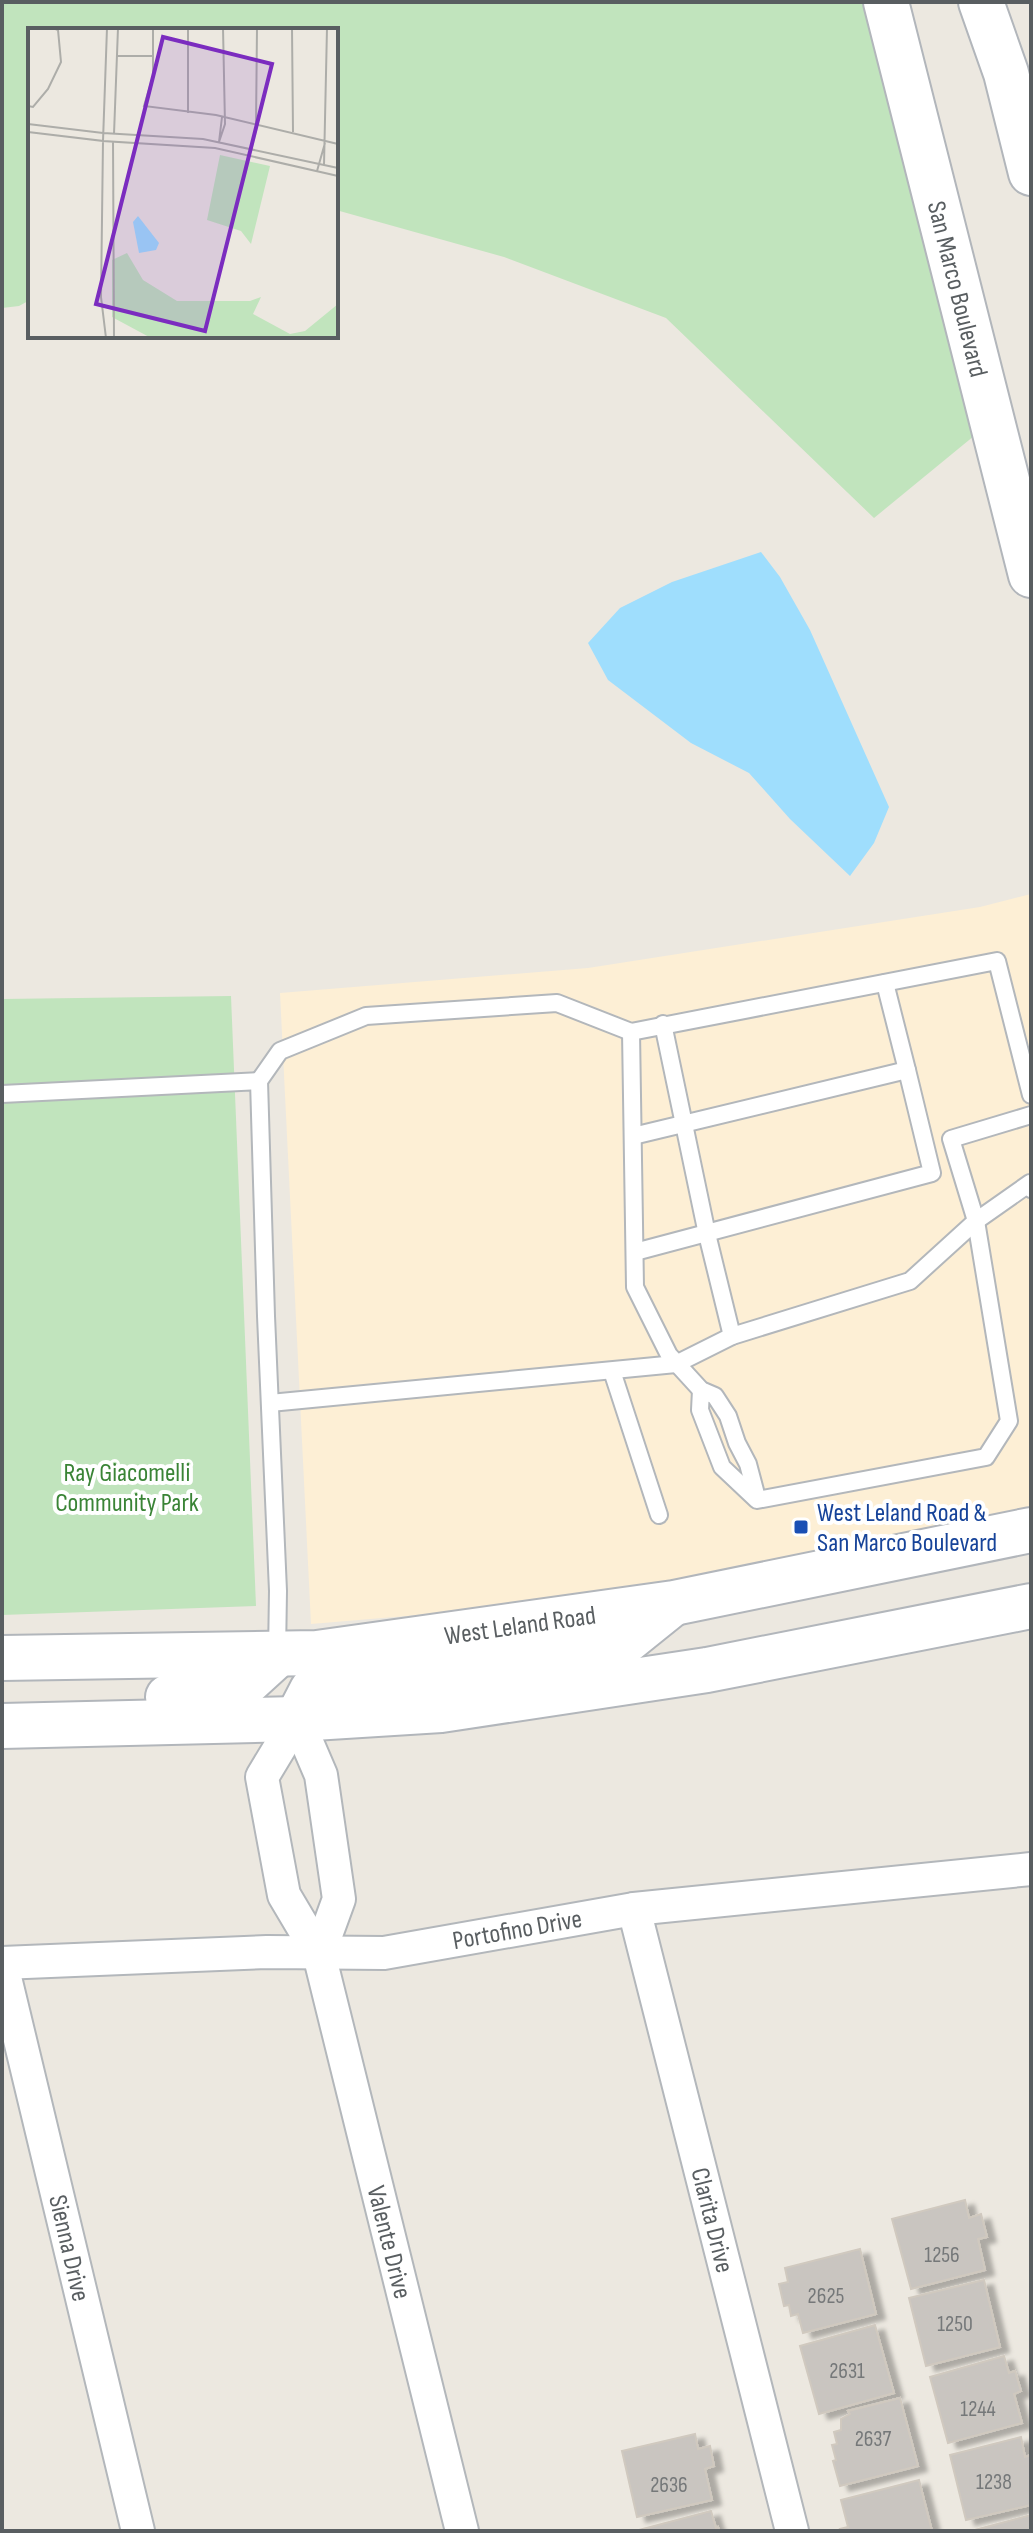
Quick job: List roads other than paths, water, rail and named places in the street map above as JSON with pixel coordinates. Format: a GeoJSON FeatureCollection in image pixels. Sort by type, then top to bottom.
{"type":"FeatureCollection","features":[{"type":"Feature","properties":{"kind":"main road","name":"San Marco Boulevard"},"geometry":{"type":"LineString","coordinates":[[886,2],[1031,575]]}},
{"type":"Feature","properties":{"kind":"main road"},"geometry":{"type":"LineString","coordinates":[[981,2],[1006,73],[1031,173]]}},
{"type":"Feature","properties":{"kind":"main road","name":"West Leland Road"},"geometry":{"type":"LineString","coordinates":[[2,1658],[317,1653],[674,1603],[1031,1530]]}},
{"type":"Feature","properties":{"kind":"main road"},"geometry":{"type":"LineString","coordinates":[[297,1719],[312,1690],[353,1678],[621,1645],[674,1603]]}},
{"type":"Feature","properties":{"kind":"main road"},"geometry":{"type":"LineString","coordinates":[[2,1726],[297,1719],[441,1710],[707,1670],[1031,1606]]}},
{"type":"Feature","properties":{"kind":"main road"},"geometry":{"type":"LineString","coordinates":[[707,1670],[891,1661],[1031,1634]]}},
{"type":"Feature","properties":{"kind":"main road"},"geometry":{"type":"LineString","coordinates":[[2,1702],[200,1696],[243,1686],[277,1655]]}},
{"type":"Feature","properties":{"kind":"street","name":"Valente Drive"},"geometry":{"type":"LineString","coordinates":[[297,1719],[262,1777],[284,1895],[319,1954],[462,2531]]}},
{"type":"Feature","properties":{"kind":"street"},"geometry":{"type":"LineString","coordinates":[[297,1719],[321,1775],[339,1899],[319,1954]]}},
{"type":"Feature","properties":{"kind":"street","name":"Portofino Drive"},"geometry":{"type":"LineString","coordinates":[[2,1964],[267,1952],[384,1953],[634,1909],[1031,1869]]}},
{"type":"Feature","properties":{"kind":"street","name":"Clarita Drive"},"geometry":{"type":"LineString","coordinates":[[634,1909],[792,2531]]}},
{"type":"Feature","properties":{"kind":"street","name":"Sienna Drive"},"geometry":{"type":"LineString","coordinates":[[2,1964],[138,2531]]}},
{"type":"Feature","properties":{"kind":"lane"},"geometry":{"type":"LineString","coordinates":[[277,1655],[278,1591],[259,1081],[280,1051],[366,1016],[557,1003],[631,1032],[997,961],[1031,1095]]}},
{"type":"Feature","properties":{"kind":"lane"},"geometry":{"type":"LineString","coordinates":[[635,1252],[932,1173],[885,983]]}},
{"type":"Feature","properties":{"kind":"lane"},"geometry":{"type":"LineString","coordinates":[[663,1024],[732,1336]]}},
{"type":"Feature","properties":{"kind":"lane"},"geometry":{"type":"LineString","coordinates":[[631,1032],[635,1287],[669,1355],[701,1390],[715,1396],[728,1416],[748,1464],[757,1500]]}},
{"type":"Feature","properties":{"kind":"lane"},"geometry":{"type":"LineString","coordinates":[[633,1136],[907,1070]]}},
{"type":"Feature","properties":{"kind":"lane"},"geometry":{"type":"LineString","coordinates":[[2,1094],[259,1081]]}},
{"type":"Feature","properties":{"kind":"lane"},"geometry":{"type":"LineString","coordinates":[[926,1146],[1031,1115]]}},
{"type":"Feature","properties":{"kind":"lane"},"geometry":{"type":"LineString","coordinates":[[757,1500],[986,1457],[1009,1421],[976,1221],[951,1139]]}},
{"type":"Feature","properties":{"kind":"lane"},"geometry":{"type":"LineString","coordinates":[[270,1403],[676,1364],[732,1336],[910,1281],[976,1221],[1031,1185]]}},
{"type":"Feature","properties":{"kind":"lane"},"geometry":{"type":"LineString","coordinates":[[612,1371],[659,1515]]}},
{"type":"Feature","properties":{"kind":"lane"},"geometry":{"type":"LineString","coordinates":[[701,1390],[700,1410],[722,1467],[757,1500]]}},
{"type":"Feature","properties":{"kind":"water"},"geometry":{"type":"Polygon","coordinates":[[[761,552],[780,577],[810,630],[889,807],[874,843],[850,876],[790,819],[749,773],[691,743],[608,680],[588,643],[620,608],[672,582],[761,552]]]}},
{"type":"Feature","properties":{"kind":"place","name":"West Leland Road & San Marco Boulevard"},"geometry":{"type":"Point","coordinates":[801,1527]}},
{"type":"Feature","properties":{"kind":"park label","name":"Ray Giacomelli Community Park"},"geometry":{"type":"Point","coordinates":[127,1487]}}]}
